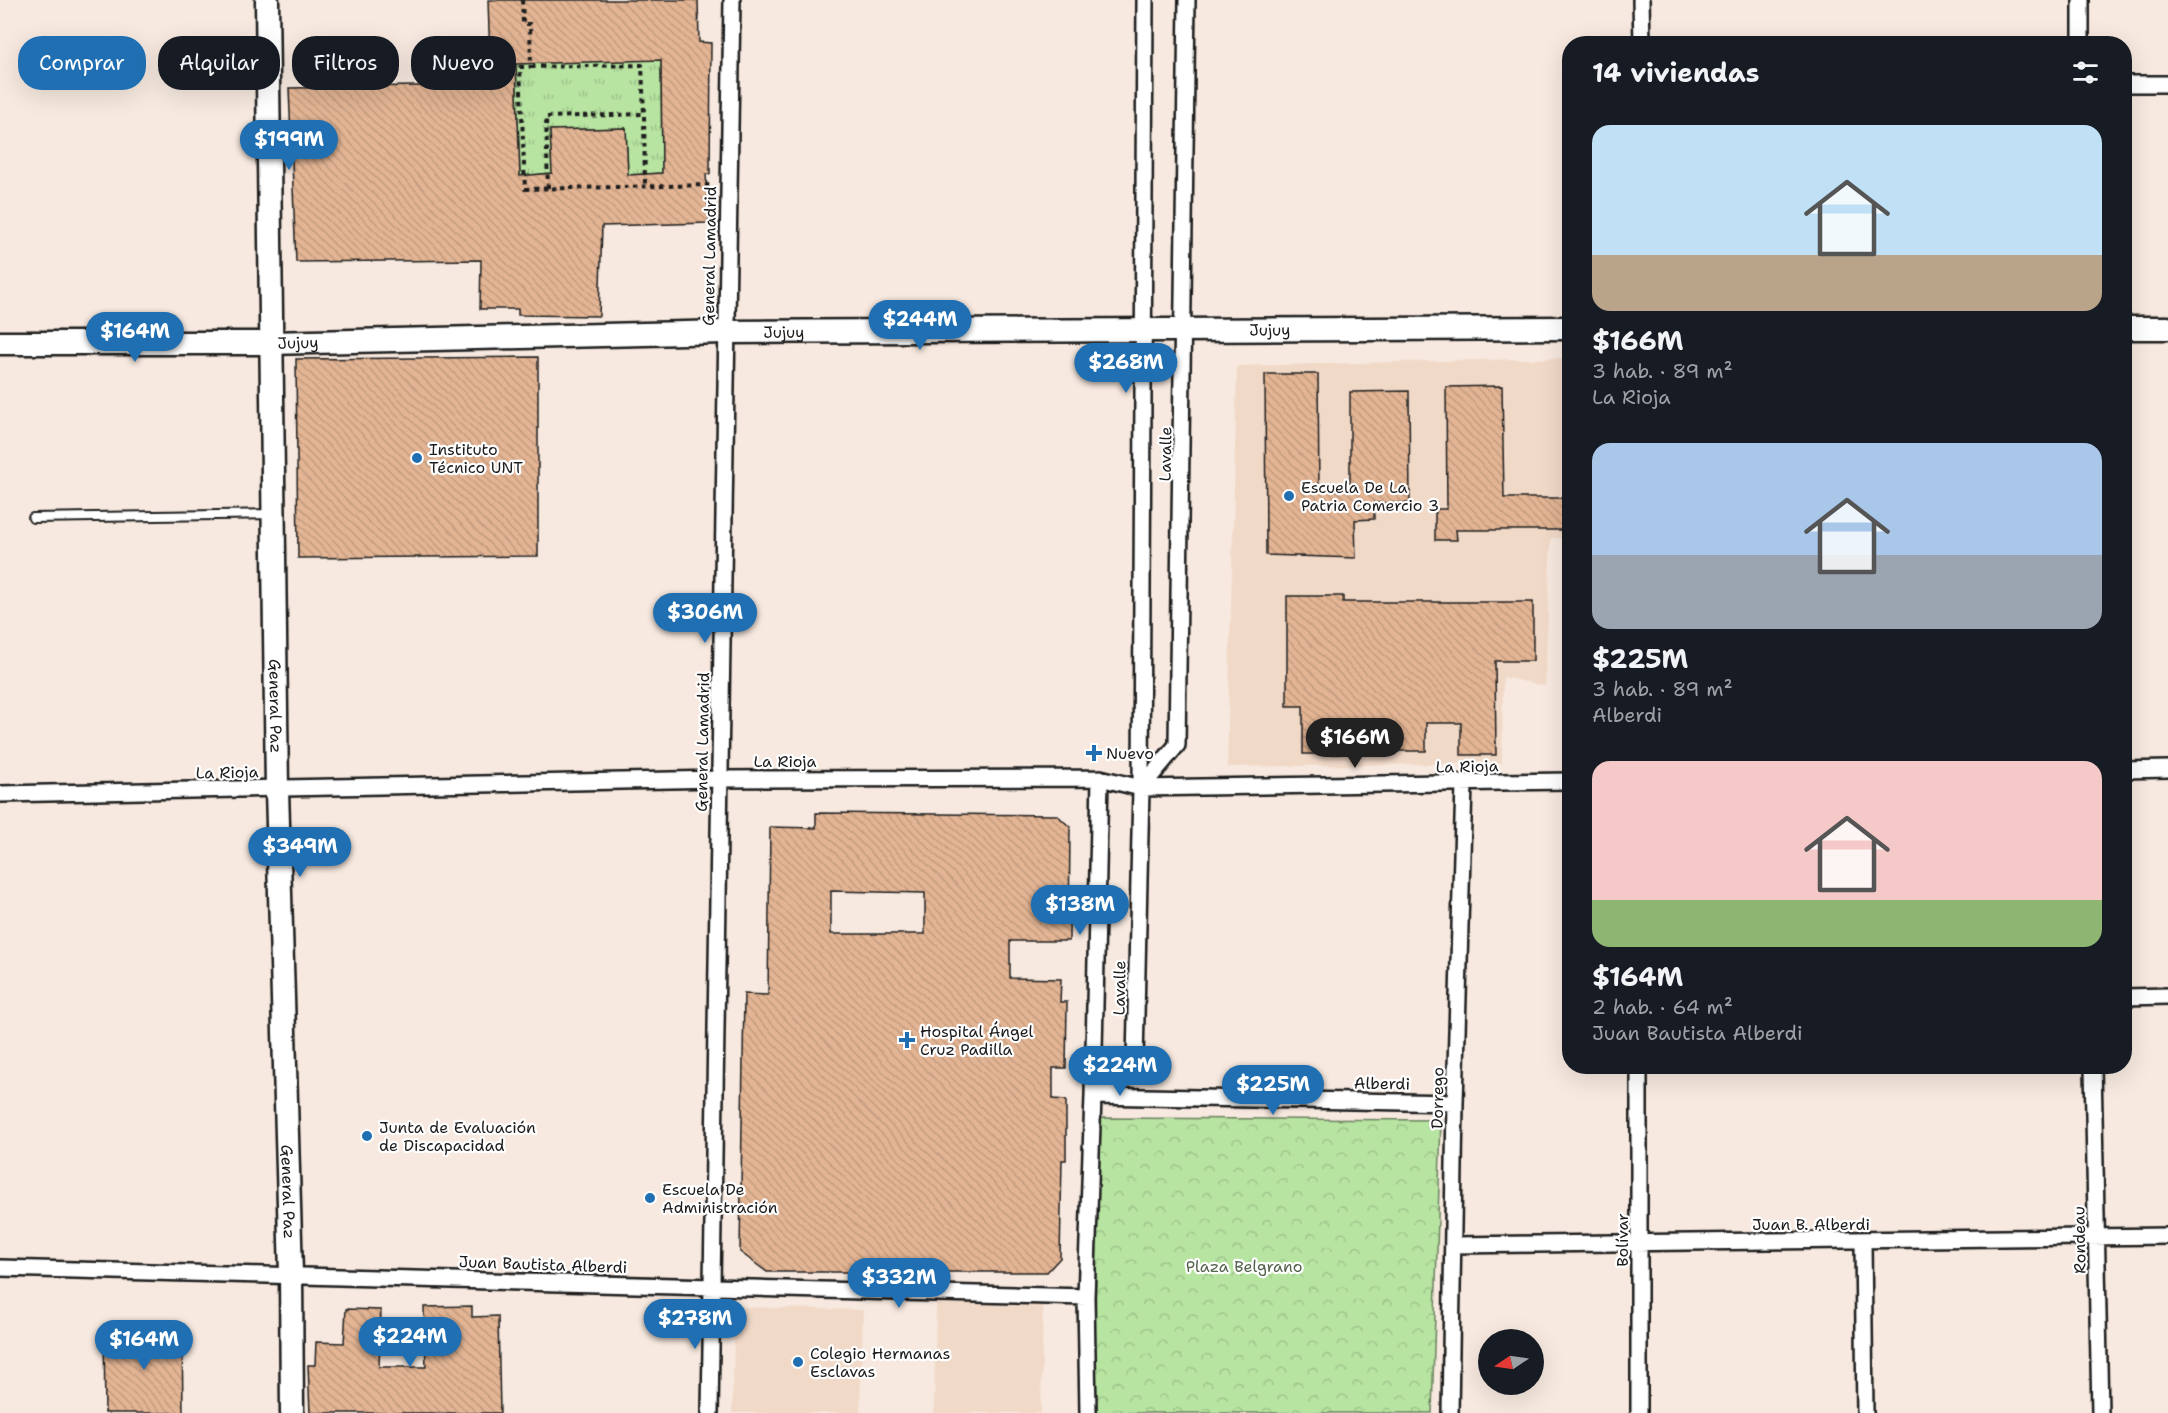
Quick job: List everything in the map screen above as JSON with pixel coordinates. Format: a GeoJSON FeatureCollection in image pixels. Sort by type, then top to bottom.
{"type":"FeatureCollection","features":[{"type":"Feature","properties":{"kind":"street","name":"General Paz"},"geometry":{"type":"LineString","coordinates":[[267,0],[277,790],[291,1274],[292,1413]]}},
{"type":"Feature","properties":{"kind":"street","name":"General Lamadrid"},"geometry":{"type":"LineString","coordinates":[[710,1413],[732,0]]}},
{"type":"Feature","properties":{"kind":"street","name":"Lavalle"},"geometry":{"type":"LineString","coordinates":[[1093,1096],[1118,1079],[1135,1061],[1141,788],[1145,0]]}},
{"type":"Feature","properties":{"kind":"street","name":"Lavalle"},"geometry":{"type":"LineString","coordinates":[[1141,788],[1178,745],[1188,0]]}},
{"type":"Feature","properties":{"kind":"street"},"geometry":{"type":"LineString","coordinates":[[1641,0],[1642,36]]}},
{"type":"Feature","properties":{"kind":"street"},"geometry":{"type":"LineString","coordinates":[[2081,0],[2081,36]]}},
{"type":"Feature","properties":{"kind":"street"},"geometry":{"type":"LineString","coordinates":[[2132,84],[2168,84]]}},
{"type":"Feature","properties":{"kind":"street","name":"Jujuy"},"geometry":{"type":"LineString","coordinates":[[0,343],[270,343],[726,332],[1562,328]]}},
{"type":"Feature","properties":{"kind":"street"},"geometry":{"type":"LineString","coordinates":[[2132,328],[2168,328]]}},
{"type":"Feature","properties":{"kind":"street"},"geometry":{"type":"LineString","coordinates":[[2132,770],[2168,769]]}},
{"type":"Feature","properties":{"kind":"street","name":"Lavalle"},"geometry":{"type":"LineString","coordinates":[[1088,1413],[1086,1297],[1100,778]]}},
{"type":"Feature","properties":{"kind":"street","name":"La Rioja"},"geometry":{"type":"LineString","coordinates":[[0,794],[719,779],[1100,778],[1141,788],[1562,781]]}},
{"type":"Feature","properties":{"kind":"street","name":"Dorrego"},"geometry":{"type":"LineString","coordinates":[[1450,1413],[1455,1103],[1464,784]]}},
{"type":"Feature","properties":{"kind":"street"},"geometry":{"type":"LineString","coordinates":[[2132,997],[2168,996]]}},
{"type":"Feature","properties":{"kind":"street","name":"Bolívar"},"geometry":{"type":"LineString","coordinates":[[1639,1074],[1639,1413]]}},
{"type":"Feature","properties":{"kind":"street","name":"Rondeau"},"geometry":{"type":"LineString","coordinates":[[2093,1074],[2100,1413]]}},
{"type":"Feature","properties":{"kind":"street","name":"Alberdi"},"geometry":{"type":"LineString","coordinates":[[1093,1096],[1455,1103]]}},
{"type":"Feature","properties":{"kind":"street","name":"Juan B. Alberdi"},"geometry":{"type":"LineString","coordinates":[[1454,1245],[1863,1242],[2168,1236]]}},
{"type":"Feature","properties":{"kind":"street"},"geometry":{"type":"LineString","coordinates":[[1863,1242],[1865,1413]]}},
{"type":"Feature","properties":{"kind":"street","name":"Juan Bautista Alberdi"},"geometry":{"type":"LineString","coordinates":[[0,1268],[1086,1297]]}},
{"type":"Feature","properties":{"kind":"lane"},"geometry":{"type":"LineString","coordinates":[[33,518],[273,514]]}},
{"type":"Feature","properties":{"kind":"path"},"geometry":{"type":"LineString","coordinates":[[522,0],[523,24],[530,24],[531,67]]}},
{"type":"Feature","properties":{"kind":"path"},"geometry":{"type":"LineString","coordinates":[[645,186],[642,65],[520,67],[525,189],[729,184]]}},
{"type":"Feature","properties":{"kind":"path"},"geometry":{"type":"LineString","coordinates":[[548,188],[546,117],[644,114]]}},
{"type":"Feature","properties":{"kind":"shaded area"},"geometry":{"type":"Polygon","coordinates":[[[1562,358],[1562,539],[1551,538],[1545,686],[1503,677],[1502,763],[1227,767],[1237,366],[1562,358]]]}},
{"type":"Feature","properties":{"kind":"shaded area","name":"Colegio Hermanas Esclavas"},"geometry":{"type":"Polygon","coordinates":[[[936,1303],[1043,1305],[1041,1413],[934,1413],[936,1303]]]}},
{"type":"Feature","properties":{"kind":"shaded area","name":"Colegio Hermanas Esclavas"},"geometry":{"type":"Polygon","coordinates":[[[735,1307],[863,1310],[860,1413],[732,1413],[735,1307]]]}},
{"type":"Feature","properties":{"kind":"green space"},"geometry":{"type":"Polygon","coordinates":[[[516,60],[661,60],[662,173],[628,175],[626,128],[550,130],[552,173],[520,176],[516,60]]]}},
{"type":"Feature","properties":{"kind":"green space","name":"Plaza Belgrano"},"geometry":{"type":"Polygon","coordinates":[[[1098,1118],[1441,1120],[1432,1413],[1094,1413],[1098,1118]]]}},
{"type":"Feature","properties":{"kind":"building"},"geometry":{"type":"Polygon","coordinates":[[[488,0],[698,0],[699,42],[711,43],[710,174],[706,174],[709,223],[602,226],[599,316],[518,315],[518,309],[480,309],[481,260],[296,262],[289,88],[292,90],[399,90],[399,86],[411,86],[411,90],[516,90],[516,64],[516,36],[489,36],[488,0]],[[661,60],[516,64],[520,176],[552,173],[550,130],[626,128],[628,175],[662,173],[661,60]]]}},
{"type":"Feature","properties":{"kind":"building","name":"Instituto Técnico UNT"},"geometry":{"type":"Polygon","coordinates":[[[538,357],[538,556],[298,558],[296,359],[538,357]]]}},
{"type":"Feature","properties":{"kind":"building"},"geometry":{"type":"Polygon","coordinates":[[[1265,374],[1318,374],[1319,490],[1350,490],[1350,392],[1409,391],[1410,503],[1374,503],[1374,519],[1355,520],[1356,558],[1266,555],[1265,374]]]}},
{"type":"Feature","properties":{"kind":"building"},"geometry":{"type":"Polygon","coordinates":[[[1502,386],[1504,498],[1562,498],[1562,530],[1456,530],[1457,540],[1435,540],[1435,509],[1447,509],[1446,387],[1502,386]]]}},
{"type":"Feature","properties":{"kind":"building"},"geometry":{"type":"Polygon","coordinates":[[[1287,596],[1343,596],[1343,602],[1533,602],[1533,661],[1495,661],[1496,755],[1461,755],[1461,723],[1426,723],[1426,751],[1377,751],[1377,727],[1341,727],[1341,754],[1303,754],[1303,706],[1287,706],[1287,596]]]}},
{"type":"Feature","properties":{"kind":"building","name":"Hospital Ángel Cruz Padilla"},"geometry":{"type":"Polygon","coordinates":[[[816,813],[1057,815],[1070,827],[1069,941],[1010,941],[1010,978],[1061,979],[1060,1002],[1067,1002],[1066,1068],[1053,1068],[1053,1099],[1066,1100],[1066,1160],[1062,1160],[1060,1258],[1047,1272],[767,1272],[740,1252],[744,994],[768,995],[770,827],[816,828],[816,813]],[[831,891],[831,934],[925,934],[925,893],[831,891]]]}},
{"type":"Feature","properties":{"kind":"building"},"geometry":{"type":"Polygon","coordinates":[[[472,1306],[472,1317],[498,1316],[500,1413],[310,1413],[308,1365],[315,1365],[316,1342],[344,1343],[346,1309],[381,1310],[379,1367],[426,1367],[424,1307],[472,1306]]]}},
{"type":"Feature","properties":{"kind":"building"},"geometry":{"type":"Polygon","coordinates":[[[182,1328],[183,1413],[105,1413],[104,1329],[182,1328]]]}},
{"type":"Feature","properties":{"kind":"place","name":"Instituto Técnico UNT"},"geometry":{"type":"Point","coordinates":[417,458]}},
{"type":"Feature","properties":{"kind":"place","name":"Escuela De La Patria Comercio 3"},"geometry":{"type":"Point","coordinates":[1289,496]}},
{"type":"Feature","properties":{"kind":"place","name":"Nuevo"},"geometry":{"type":"Point","coordinates":[1094,753]}},
{"type":"Feature","properties":{"kind":"place","name":"Hospital Ángel Cruz Padilla"},"geometry":{"type":"Point","coordinates":[907,1040]}},
{"type":"Feature","properties":{"kind":"place","name":"Junta de Evaluación de Discapacidad"},"geometry":{"type":"Point","coordinates":[367,1136]}},
{"type":"Feature","properties":{"kind":"place","name":"Escuela De Administración"},"geometry":{"type":"Point","coordinates":[650,1198]}},
{"type":"Feature","properties":{"kind":"place","name":"Colegio Hermanas Esclavas"},"geometry":{"type":"Point","coordinates":[798,1362]}}]}
